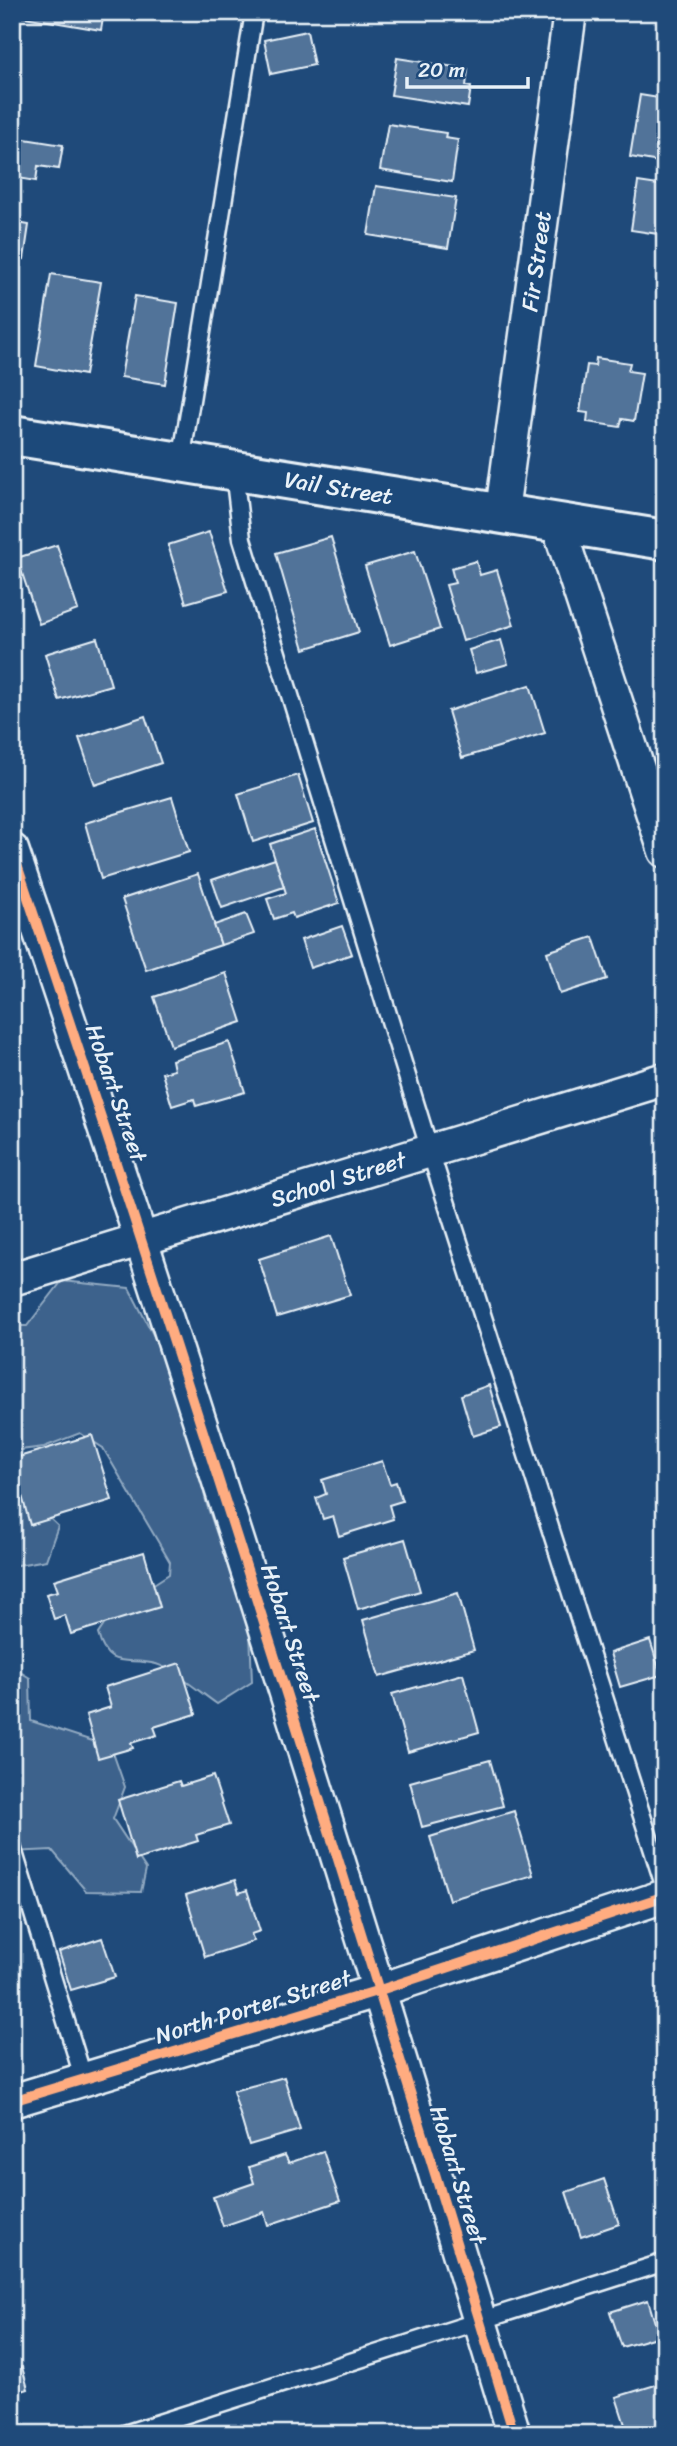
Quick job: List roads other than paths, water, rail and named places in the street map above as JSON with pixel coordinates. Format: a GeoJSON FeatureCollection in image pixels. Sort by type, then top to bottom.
{"type":"FeatureCollection","features":[{"type":"Feature","properties":{"kind":"street","name":"Fir Street"},"geometry":{"type":"LineString","coordinates":[[502,512],[570,12]]}},
{"type":"Feature","properties":{"kind":"street","name":"Vail Street"},"geometry":{"type":"LineString","coordinates":[[12,435],[665,540]]}},
{"type":"Feature","properties":{"kind":"street"},"geometry":{"type":"LineString","coordinates":[[557,522],[665,851]]}},
{"type":"Feature","properties":{"kind":"street","name":"Hobart Street"},"geometry":{"type":"LineString","coordinates":[[12,850],[143,1239],[380,1990],[514,2434]]}},
{"type":"Feature","properties":{"kind":"street","name":"School Street"},"geometry":{"type":"LineString","coordinates":[[12,1279],[665,1079]]}},
{"type":"Feature","properties":{"kind":"street","name":"North Porter Street"},"geometry":{"type":"LineString","coordinates":[[12,2101],[380,1990],[665,1896]]}},
{"type":"Feature","properties":{"kind":"lane"},"geometry":{"type":"LineString","coordinates":[[181,462],[254,12]]}},
{"type":"Feature","properties":{"kind":"lane"},"geometry":{"type":"LineString","coordinates":[[234,469],[242,538],[430,1151],[665,1888]]}},
{"type":"Feature","properties":{"kind":"lane"},"geometry":{"type":"LineString","coordinates":[[12,1846],[84,2080]]}},
{"type":"Feature","properties":{"kind":"lane"},"geometry":{"type":"LineString","coordinates":[[124,2434],[665,2262]]}}]}
